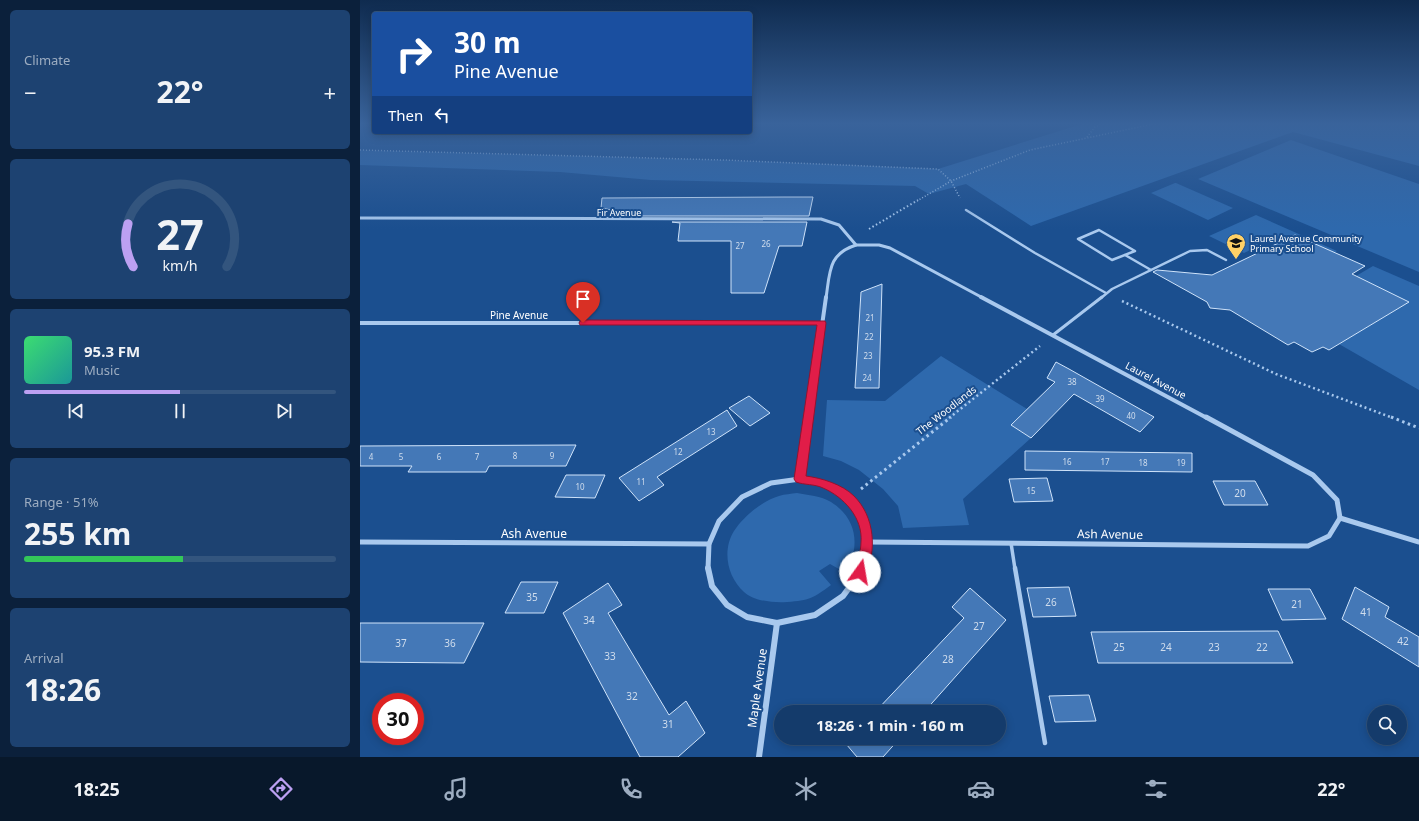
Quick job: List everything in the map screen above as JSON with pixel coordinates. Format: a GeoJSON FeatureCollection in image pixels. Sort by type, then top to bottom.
{"type":"FeatureCollection","features":[{"type":"Feature","properties":{"kind":"street","name":"Fir Avenue"},"geometry":{"type":"LineString","coordinates":[[360,218],[825,219],[834,221],[856,245]]}},
{"type":"Feature","properties":{"kind":"street","name":"Laurel Avenue"},"geometry":{"type":"LineString","coordinates":[[856,245],[868,244],[890,248],[1313,475],[1336,500],[1340,518]]}},
{"type":"Feature","properties":{"kind":"street"},"geometry":{"type":"LineString","coordinates":[[800,479],[830,264],[836,255],[843,249],[856,245]]}},
{"type":"Feature","properties":{"kind":"street","name":"Pine Avenue"},"geometry":{"type":"LineString","coordinates":[[360,323],[822,323]]}},
{"type":"Feature","properties":{"kind":"street"},"geometry":{"type":"LineString","coordinates":[[800,479],[825,484],[849,498],[863,519],[867,542],[860,572],[843,596],[815,615],[777,623],[747,617],[727,605],[712,586],[707,565],[709,544],[719,521],[742,497],[772,483],[800,479]]}},
{"type":"Feature","properties":{"kind":"street"},"geometry":{"type":"LineString","coordinates":[[1340,518],[1419,542]]}},
{"type":"Feature","properties":{"kind":"street","name":"Ash Avenue"},"geometry":{"type":"LineString","coordinates":[[867,542],[1308,546],[1329,536],[1340,518]]}},
{"type":"Feature","properties":{"kind":"street","name":"Ash Avenue"},"geometry":{"type":"LineString","coordinates":[[360,542],[709,544]]}},
{"type":"Feature","properties":{"kind":"street","name":"Maple Avenue"},"geometry":{"type":"LineString","coordinates":[[759,757],[777,623]]}},
{"type":"Feature","properties":{"kind":"lane"},"geometry":{"type":"LineString","coordinates":[[966,210],[1018,244],[1106,293]]}},
{"type":"Feature","properties":{"kind":"lane"},"geometry":{"type":"LineString","coordinates":[[1099,230],[1135,251],[1125,255],[1112,260],[1078,239],[1099,230]]}},
{"type":"Feature","properties":{"kind":"lane"},"geometry":{"type":"LineString","coordinates":[[1053,335],[1112,289],[1190,251],[1208,250],[1226,260]]}},
{"type":"Feature","properties":{"kind":"lane"},"geometry":{"type":"LineString","coordinates":[[1125,255],[1151,270]]}},
{"type":"Feature","properties":{"kind":"lane"},"geometry":{"type":"LineString","coordinates":[[1011,543],[1045,743]]}},
{"type":"Feature","properties":{"kind":"path"},"geometry":{"type":"LineString","coordinates":[[663,158],[938,168],[951,181],[966,210]]}},
{"type":"Feature","properties":{"kind":"path"},"geometry":{"type":"LineString","coordinates":[[851,238],[875,226],[951,181],[1009,158]]}},
{"type":"Feature","properties":{"kind":"path"},"geometry":{"type":"LineString","coordinates":[[1106,293],[1134,308],[1276,374],[1419,428]]}},
{"type":"Feature","properties":{"kind":"path","name":"The Woodlands"},"geometry":{"type":"LineString","coordinates":[[849,498],[1053,335]]}},
{"type":"Feature","properties":{"kind":"shaded area"},"geometry":{"type":"Polygon","coordinates":[[[360,158],[663,158],[938,169],[972,158],[1220,158],[1031,226],[966,184],[929,194],[915,186],[651,180],[560,172],[360,165],[360,158]]]}},
{"type":"Feature","properties":{"kind":"shaded area"},"geometry":{"type":"Polygon","coordinates":[[[1247,158],[1344,158],[1419,184],[1419,272],[1198,179],[1247,158]]]}},
{"type":"Feature","properties":{"kind":"shaded area"},"geometry":{"type":"Polygon","coordinates":[[[1391,158],[1419,158],[1419,166],[1391,158]]]}},
{"type":"Feature","properties":{"kind":"shaded area"},"geometry":{"type":"Polygon","coordinates":[[[1175,183],[1233,208],[1208,220],[1151,193],[1175,183]]]}},
{"type":"Feature","properties":{"kind":"shaded area"},"geometry":{"type":"Polygon","coordinates":[[[1256,215],[1337,251],[1334,253],[1295,235],[1278,243],[1268,239],[1257,244],[1259,246],[1244,253],[1209,236],[1256,215]]]}},
{"type":"Feature","properties":{"kind":"shaded area"},"geometry":{"type":"Polygon","coordinates":[[[1373,266],[1419,286],[1419,390],[1339,344],[1408,302],[1356,276],[1373,266]]]}},
{"type":"Feature","properties":{"kind":"shaded area"},"geometry":{"type":"Polygon","coordinates":[[[941,356],[1027,409],[1011,425],[1031,438],[963,499],[969,525],[903,528],[898,506],[883,489],[859,470],[841,461],[823,456],[827,400],[885,401],[941,356]]]}},
{"type":"Feature","properties":{"kind":"shaded area"},"geometry":{"type":"Polygon","coordinates":[[[797,493],[823,498],[840,509],[847,517],[854,534],[855,544],[846,573],[830,564],[819,571],[831,585],[810,598],[770,602],[753,598],[738,586],[730,571],[727,555],[730,538],[743,520],[760,505],[779,496],[797,493]]]}},
{"type":"Feature","properties":{"kind":"building"},"geometry":{"type":"Polygon","coordinates":[[[813,197],[809,216],[642,216],[601,208],[602,198],[813,197]]]}},
{"type":"Feature","properties":{"kind":"building"},"geometry":{"type":"Polygon","coordinates":[[[672,222],[807,222],[802,246],[779,246],[764,293],[731,293],[731,241],[678,241],[680,223],[672,222]]]}},
{"type":"Feature","properties":{"kind":"building"},"geometry":{"type":"Polygon","coordinates":[[[1295,235],[1365,266],[1352,274],[1409,302],[1329,350],[1323,347],[1312,352],[1294,342],[1288,345],[1230,310],[1210,308],[1207,302],[1153,272],[1157,270],[1212,275],[1295,235]]]}},
{"type":"Feature","properties":{"kind":"building"},"geometry":{"type":"Polygon","coordinates":[[[882,284],[879,388],[855,388],[861,292],[882,284]]]}},
{"type":"Feature","properties":{"kind":"building"},"geometry":{"type":"Polygon","coordinates":[[[1056,362],[1154,417],[1140,432],[1074,394],[1031,438],[1011,425],[1055,382],[1047,378],[1056,362]]]}},
{"type":"Feature","properties":{"kind":"building"},"geometry":{"type":"Polygon","coordinates":[[[749,396],[770,413],[750,426],[729,408],[749,396]]]}},
{"type":"Feature","properties":{"kind":"building"},"geometry":{"type":"Polygon","coordinates":[[[727,410],[737,426],[657,477],[664,485],[639,501],[619,478],[727,410]]]}},
{"type":"Feature","properties":{"kind":"building"},"geometry":{"type":"Polygon","coordinates":[[[576,445],[566,466],[489,466],[486,472],[408,472],[412,466],[360,466],[360,446],[576,445]]]}},
{"type":"Feature","properties":{"kind":"building"},"geometry":{"type":"Polygon","coordinates":[[[1025,451],[1192,453],[1192,472],[1025,470],[1025,451]]]}},
{"type":"Feature","properties":{"kind":"building"},"geometry":{"type":"Polygon","coordinates":[[[566,475],[605,475],[595,498],[555,497],[566,475]]]}},
{"type":"Feature","properties":{"kind":"building"},"geometry":{"type":"Polygon","coordinates":[[[1047,478],[1053,501],[1014,502],[1009,479],[1047,478]]]}},
{"type":"Feature","properties":{"kind":"building"},"geometry":{"type":"Polygon","coordinates":[[[1213,481],[1255,481],[1268,505],[1224,505],[1213,481]]]}},
{"type":"Feature","properties":{"kind":"building"},"geometry":{"type":"Polygon","coordinates":[[[521,582],[558,582],[544,613],[505,613],[521,582]]]}},
{"type":"Feature","properties":{"kind":"building"},"geometry":{"type":"Polygon","coordinates":[[[608,583],[622,605],[608,613],[669,715],[686,701],[705,733],[678,757],[640,757],[563,613],[608,583]]]}},
{"type":"Feature","properties":{"kind":"building"},"geometry":{"type":"Polygon","coordinates":[[[1069,587],[1076,616],[1033,617],[1027,588],[1069,587]]]}},
{"type":"Feature","properties":{"kind":"building"},"geometry":{"type":"Polygon","coordinates":[[[1355,587],[1389,607],[1385,617],[1419,637],[1419,667],[1342,619],[1355,587]]]}},
{"type":"Feature","properties":{"kind":"building"},"geometry":{"type":"Polygon","coordinates":[[[970,588],[1006,620],[930,705],[882,705],[964,618],[952,607],[970,588]]]}},
{"type":"Feature","properties":{"kind":"building"},"geometry":{"type":"Polygon","coordinates":[[[1268,589],[1310,589],[1326,619],[1282,620],[1268,589]]]}},
{"type":"Feature","properties":{"kind":"building"},"geometry":{"type":"Polygon","coordinates":[[[360,623],[484,623],[464,663],[360,662],[360,623]]]}},
{"type":"Feature","properties":{"kind":"building"},"geometry":{"type":"Polygon","coordinates":[[[1278,631],[1293,663],[1098,663],[1091,632],[1278,631]]]}},
{"type":"Feature","properties":{"kind":"building"},"geometry":{"type":"Polygon","coordinates":[[[1089,695],[1096,721],[1055,722],[1049,696],[1089,695]]]}},
{"type":"Feature","properties":{"kind":"building"},"geometry":{"type":"Polygon","coordinates":[[[847,745],[894,745],[883,757],[857,757],[847,745]]]}},
{"type":"Feature","properties":{"kind":"place","name":"Laurel Avenue Community Primary School"},"geometry":{"type":"Point","coordinates":[1236,260]}},
{"type":"Feature","properties":{"kind":"route"},"geometry":{"type":"LineString","coordinates":[[583,323],[822,323],[800,479],[825,484],[849,498],[863,519],[867,542],[860,572]]}}]}
